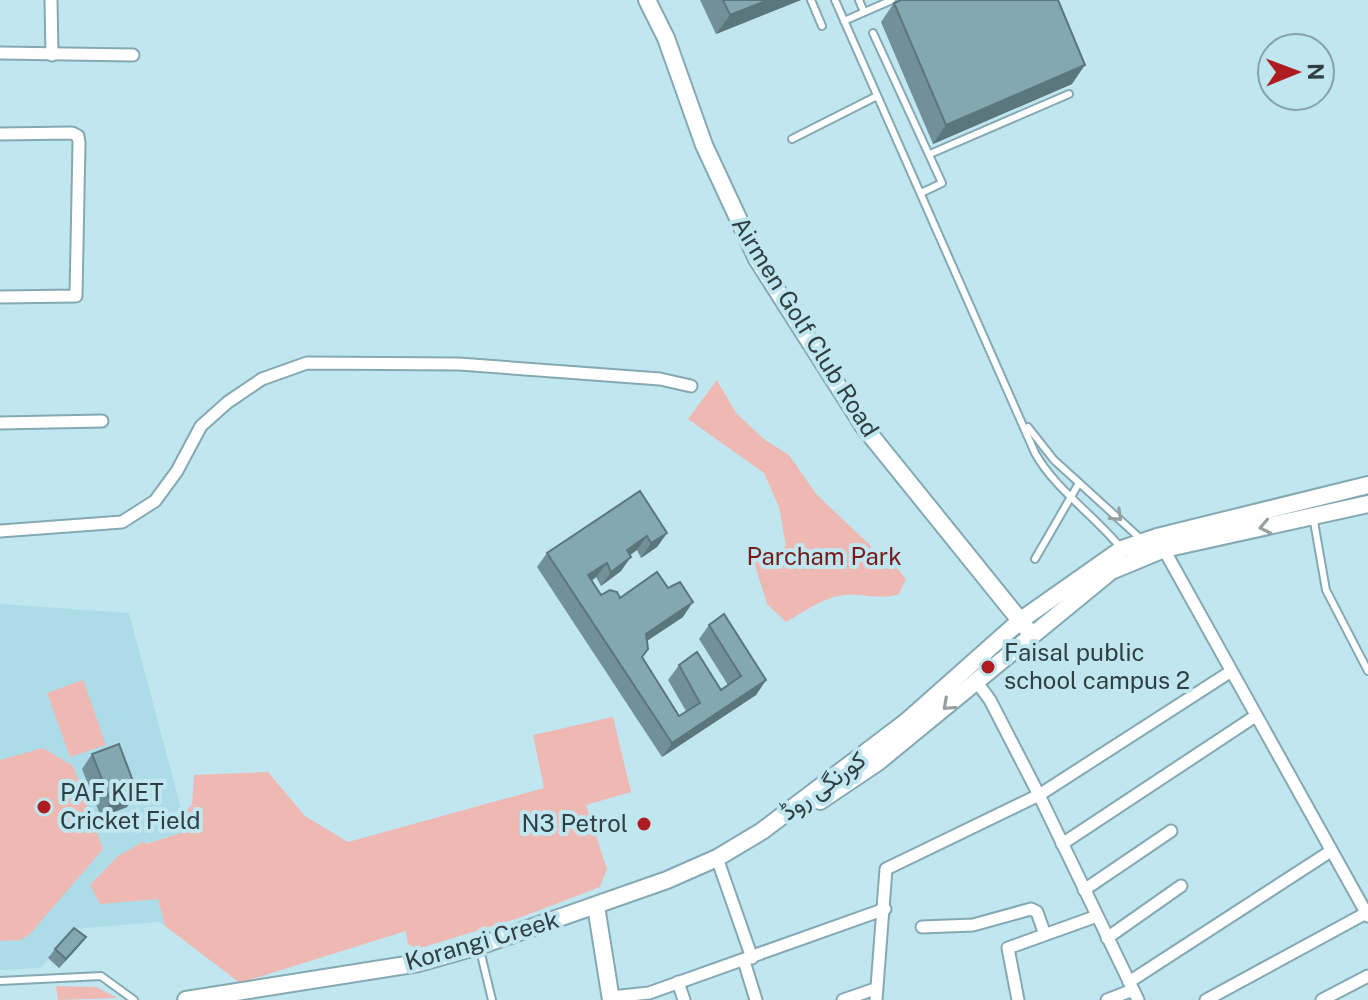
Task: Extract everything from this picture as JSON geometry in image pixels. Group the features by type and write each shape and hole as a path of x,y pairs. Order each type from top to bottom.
{"main road":[{"name":"Airmen Golf Club Road","path":"647,0 666,38 704,145 757,259 864,427 1029,625"},
{"name":"Airmen Golf Club Road","path":"660,0 676,34 713,143 765,255 873,423 1029,625"},
{"name":"کورنگی روڈ","path":"762,831 896,731 1029,625 1111,571 1127,556 1155,545 1368,485"},
{"name":"کورنگی روڈ","path":"1155,545 1368,504"},
{"name":"کورنگی روڈ","path":"762,831 797,816 878,762 976,681 1029,625"},
{"name":"Korangi Creek","path":"186,1000 419,963 479,946 596,906 717,858 762,831"},
{"path":"596,906 611,998"}],"street":[{"path":"51,0 52,55"},
{"path":"0,53 133,55"},
{"path":"0,134 72,133 78,136 79,143 76,296 0,297"},
{"path":"0,531 122,522 155,501 177,471 201,426 228,402 262,379 307,363 459,364 660,379 691,386"},
{"path":"0,423 102,421"},
{"path":"1155,545 1367,914 1206,1000"},
{"path":"843,1000 875,995 885,909 883,873 886,869 1039,795 1230,672"},
{"path":"976,681 990,700 1039,795 1134,991"},
{"path":"1062,844 1254,717"},
{"path":"1084,890 1171,831"},
{"path":"1107,1000 1134,991 1331,851"},
{"path":"717,858 748,959 756,1000"},
{"path":"1107,938 1181,886"},
{"path":"611,998 649,993 885,909"},
{"path":"922,927 973,925 1031,909 1037,912 1044,932"},
{"path":"1018,1000 1008,948 1044,932 1097,916"},
{"path":"1322,1000 1368,976"},
{"path":"678,982 684,1000"}],"lane":[{"path":"811,0 822,26"},
{"path":"835,0 1044,470 1127,556"},
{"path":"859,0 864,12"},
{"path":"844,21 892,0"},
{"path":"873,33 942,183 921,193"},
{"path":"930,154 1069,94"},
{"path":"792,139 877,96"},
{"path":"1023,422 1079,483 1155,545"},
{"path":"1035,559 1079,483"},
{"path":"1313,516 1326,590 1368,671"},
{"path":"479,946 492,1000"},
{"path":"0,981 101,976 134,1000"}],"shaded area":[{"path":"0,604 129,613 187,831 145,844 165,926 160,922 75,929 40,968 0,970"}],"green space":[{"name":"Parcham Park","path":"717,380 736,413 765,440 789,455 817,495 870,545 875,560 894,564 906,579 899,594 831,598 786,622 767,604 754,562 786,546 779,507 764,473 688,419"},
{"path":"83,680 106,745 70,757 47,693"},
{"path":"613,717 631,792 586,805 607,869 600,887 519,918 417,949 408,944 406,931 240,983 165,926 158,899 100,904 90,885 118,856 144,841 146,844 187,831 182,814 192,805 194,775 268,772 305,816 348,842 544,788 533,735"},
{"name":"PAF KIET Cricket Field","path":"43,748 73,766 103,849 30,934 21,940 0,941 0,760"},
{"path":"56,986 96,987 118,998 58,1000"}],"building":[{"path":"723,0 768,0 730,15"},
{"path":"901,0 1058,0 1085,65 946,125 894,3"},
{"path":"640,491 667,533 651,543 647,536 627,550 631,557 611,572 607,563 588,575 601,595 610,590 617,592 620,598 657,572 668,588 680,582 693,602 646,634 648,649 642,657 679,716 700,703 679,665 697,652 721,690 741,676 709,625 724,614 766,680 672,743 547,553"},
{"path":"119,744 137,792 111,802 92,754"},
{"path":"74,928 86,937 66,959 55,949"}],"place":[{"name":"Faisal public school campus 2","path":"988,667"},
{"name":"PAF KIET Cricket Field","path":"44,807"},
{"name":"N3 Petrol","path":"644,824"}]}
